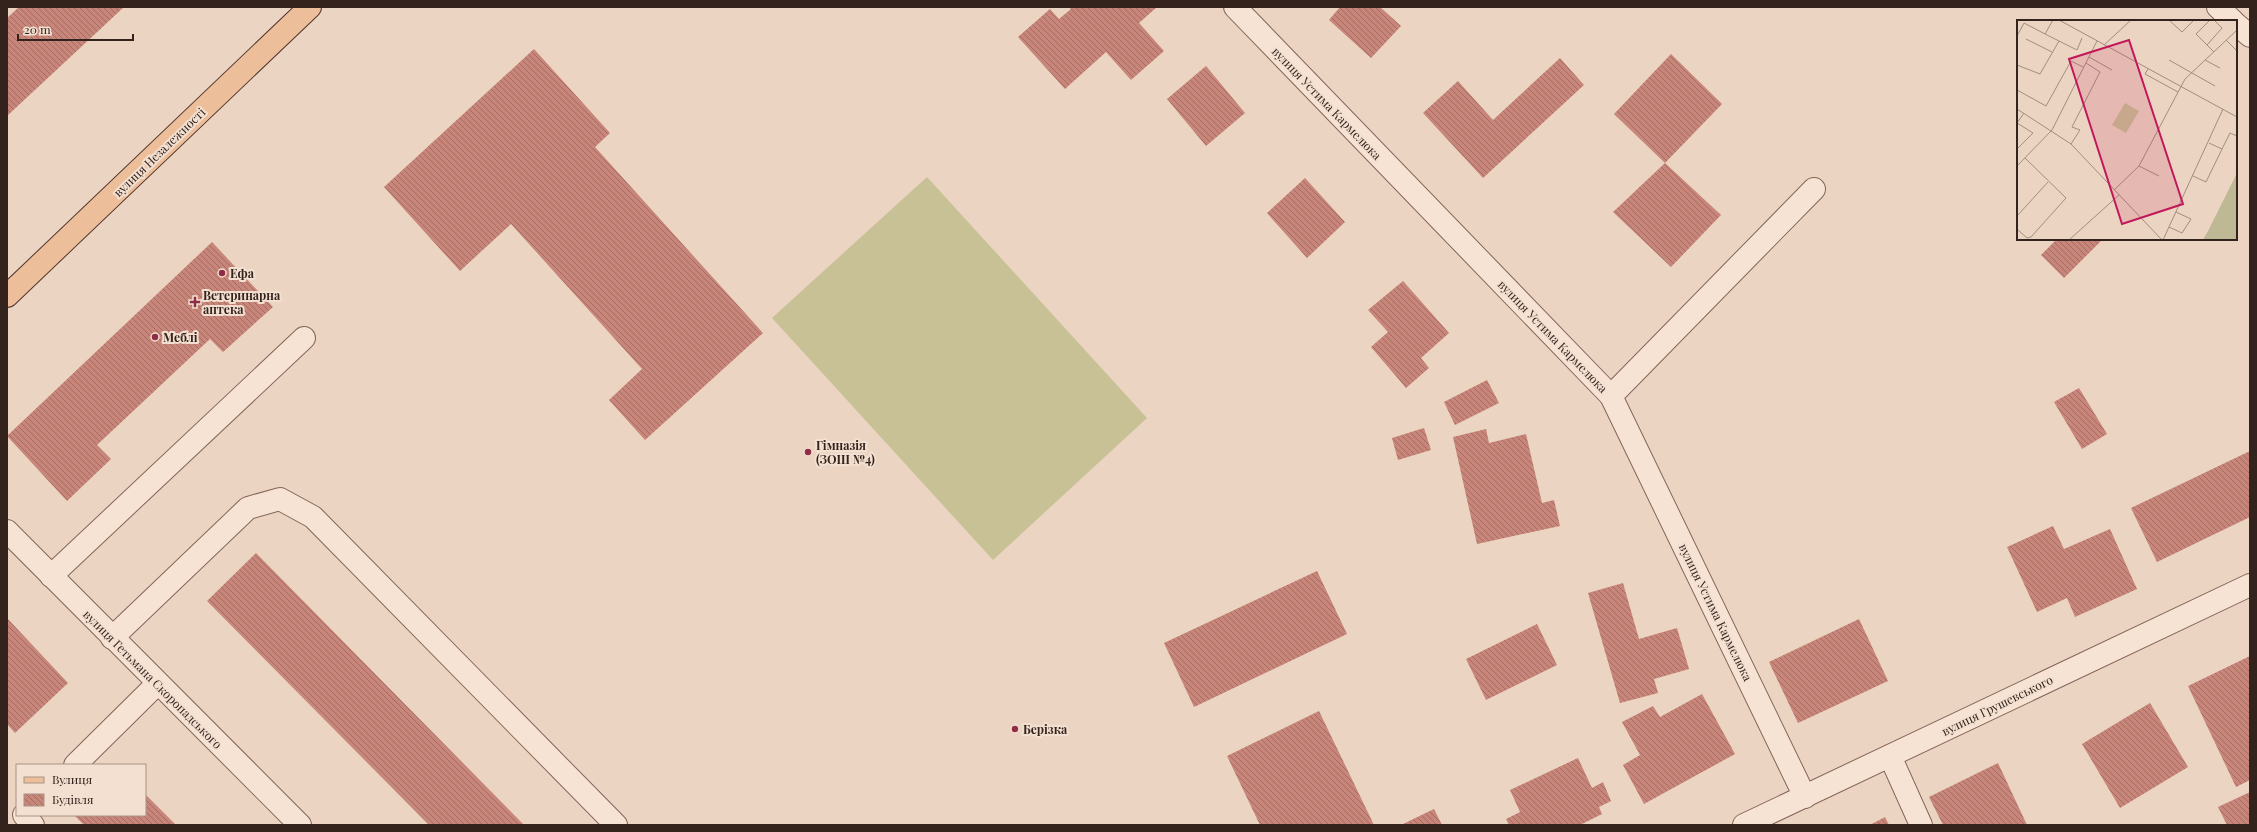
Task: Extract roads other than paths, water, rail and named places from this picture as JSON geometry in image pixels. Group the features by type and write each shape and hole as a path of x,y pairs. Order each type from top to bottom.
{"main road":[{"name":"вулиця Незалежності","path":"7,296 310,7"}],"street":[{"name":"вулиця Устима Кармелюка","path":"1235,7 1611,396 1805,797"},
{"path":"2218,7 2232,20"},
{"path":"2237,25 2250,36"},
{"path":"1611,396 1814,190"},
{"path":"51,576 304,338"},
{"path":"112,638 248,508 280,499 312,517 616,825"},
{"name":"вулиця Гетьмана Скоропадського","path":"7,531 157,684 300,825"},
{"name":"вулиця Грушевського","path":"1744,825 2250,585"},
{"path":"76,764 157,684"},
{"path":"1890,756 1921,825"},
{"path":"25,816 33,825"}],"place":[{"name":"Ефа","path":"222,273"},
{"name":"Ветеринарна аптека","path":"195,302"},
{"name":"Меблі","path":"155,337"},
{"name":"Гімназія (ЗОШ №4)","path":"808,452"},
{"name":"Берізка","path":"1015,729"}]}
